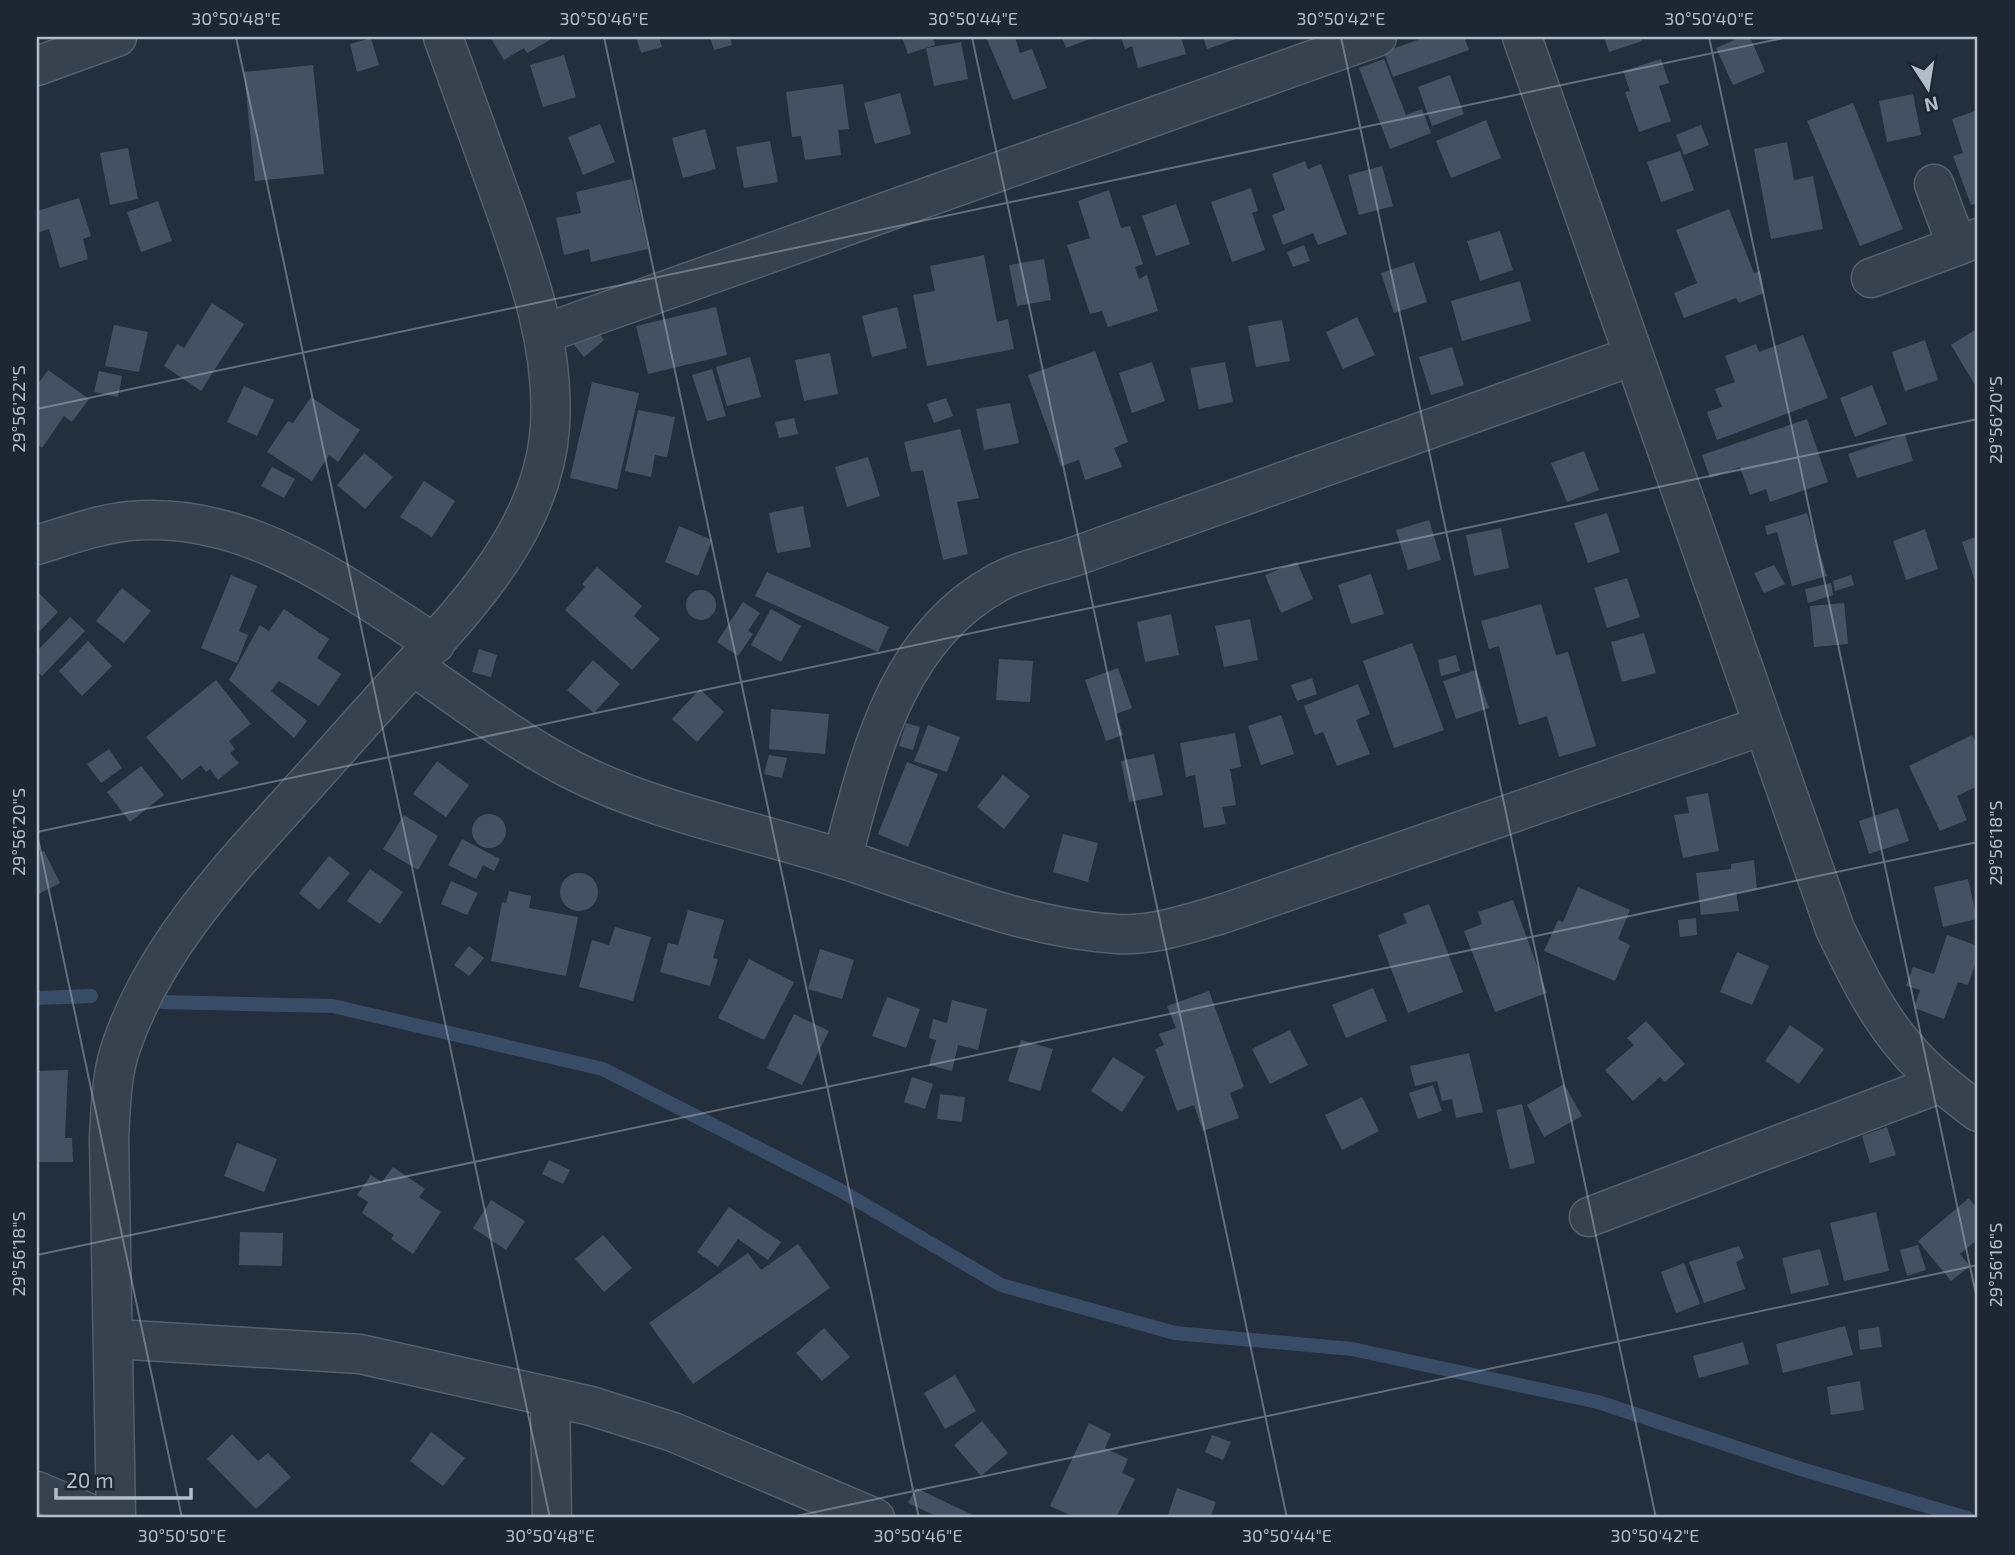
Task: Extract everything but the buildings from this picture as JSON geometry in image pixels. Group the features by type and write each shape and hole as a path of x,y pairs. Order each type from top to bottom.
{"street":[{"path":"37,65 117,37"},
{"path":"116,1518 109,1138 113,1078 122,1043 156,969 218,882 424,655 488,580 533,500 550,427 550,386 535,291 443,37"},
{"path":"543,334 1377,37"},
{"path":"1522,37 1830,917 1866,990 1904,1046 1941,1083 1978,1112"},
{"path":"1871,278 1967,242 1934,184"},
{"path":"842,859 873,749 892,701 914,660 937,628 967,601 1000,582 1033,569 1633,356"},
{"path":"37,545 126,521 165,519 203,525 256,539 312,565 424,655 512,735 609,786 663,806 842,859 1034,921 1081,930 1141,933 1177,927 1303,887 1762,726"},
{"path":"1589,1217 1941,1083"},
{"path":"114,1339 360,1354 550,1397 673,1432 875,1518"},
{"path":"550,1397 552,1518"},
{"path":"37,1491 100,1518"}],"waterway":[{"path":"37,998 91,996"},
{"path":"162,1002 333,1006 603,1069 838,1189 1001,1285 1175,1333 1352,1349 1598,1402 1801,1469 1967,1518"}]}
